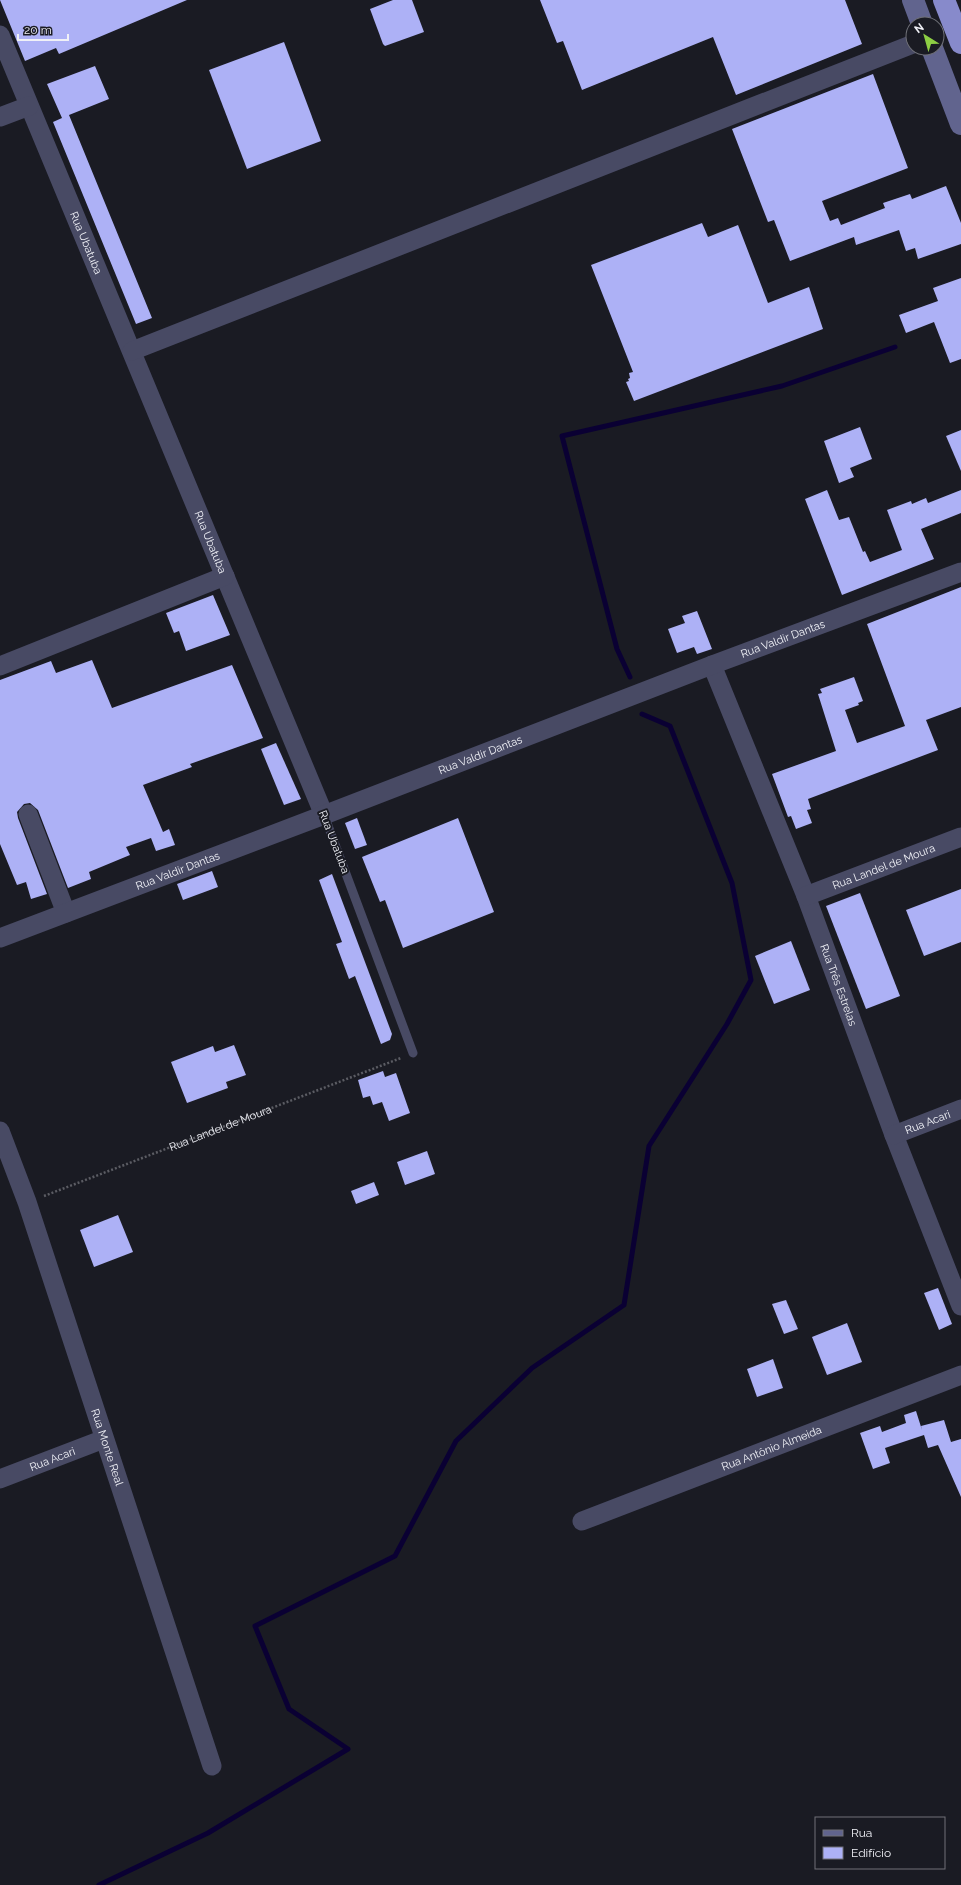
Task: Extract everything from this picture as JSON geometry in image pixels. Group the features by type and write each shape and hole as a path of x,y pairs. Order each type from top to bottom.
{"highway":[{"path":"944,0 961,43"}],"main road":[{"path":"913,0 919,16"},
{"path":"935,56 961,124"}],"street":[{"name":"Rua Ubatuba","path":"0,35 28,106 132,351 324,815"},
{"path":"132,351 905,47"},
{"path":"0,117 28,106"},
{"name":"Rua Valdir Dantas","path":"0,938 712,665 961,572"},
{"path":"0,666 225,576"},
{"name":"Rua Três Estrelas","path":"712,665 806,896 894,1135 961,1306"},
{"path":"28,814 66,913"},
{"name":"Rua Landel de Moura","path":"806,896 961,837"},
{"name":"Rua Acari","path":"894,1135 961,1109"},
{"name":"Rua Monte Real","path":"0,1131 27,1202 212,1766"},
{"name":"Rua Antônio Almeida","path":"582,1521 961,1375"},
{"name":"Rua Acari","path":"0,1479 104,1439"}],"lane":[{"name":"Rua Ubatuba","path":"324,815 413,1053"}],"path":[{"name":"Rua Landel de Moura","path":"27,1202 413,1053"}],"building":[{"path":"0,0 187,0 59,54 56,48 25,61"},
{"path":"393,0 412,0 424,32 385,46 370,9"},
{"path":"540,0 845,0 862,44 736,95 713,37 582,90 563,41 557,43"},
{"path":"284,42 321,141 247,169 209,70"},
{"path":"95,66 109,99 69,115 152,318 136,324 53,122 62,118 47,84"},
{"path":"873,74 908,168 822,201 830,221 838,218 841,225 885,208 883,203 910,194 912,199 946,186 961,223 961,244 918,259 915,248 906,251 899,230 856,245 854,237 790,261 774,220 768,222 732,129"},
{"path":"702,223 708,237 738,225 768,303 809,287 823,329 634,401 626,382 629,381 628,379 630,378 629,373 633,372 591,265"},
{"path":"961,278 961,359 950,363 934,322 906,333 899,315 938,301 933,288"},
{"path":"860,427 872,459 850,468 854,477 839,483 824,441"},
{"path":"961,430 961,471 946,436"},
{"path":"827,490 839,520 849,517 863,552 865,551 870,562 902,550 887,510 911,501 912,504 926,498 928,503 961,490 961,513 921,529 934,559 842,595 805,499"},
{"path":"961,587 961,707 926,720 938,750 808,799 811,809 807,810 812,823 796,829 791,816 788,817 772,774 836,751 818,694 822,693 820,689 854,677 863,701 858,703 859,705 845,710 857,743 905,726 867,624"},
{"path":"213,595 230,635 186,651 179,631 174,633 166,613"},
{"path":"697,611 712,649 697,654 694,647 677,653 668,629 685,623 682,616"},
{"path":"92,660 112,708 232,665 263,738 190,764 192,767 143,785 163,832 169,829 175,845 156,851 151,838 126,847 130,855 89,872 91,879 68,888 38,810 30,803 24,804 17,812 18,818 47,894 31,899 26,882 17,885 0,844 0,680 51,661 56,673"},
{"path":"276,743 301,799 284,805 261,749"},
{"path":"357,818 367,845 355,849 345,823"},
{"path":"458,818 494,912 403,948 385,900 380,902 362,857"},
{"path":"212,871 218,887 183,900 177,884"},
{"path":"332,874 392,1034 390,1040 381,1044 355,976 349,979 336,944 342,942 319,880"},
{"path":"961,889 961,942 924,956 906,910"},
{"path":"860,893 900,996 866,1009 826,906"},
{"path":"791,941 810,990 774,1004 755,956"},
{"path":"234,1045 246,1075 226,1082 228,1088 187,1103 171,1062 213,1046 215,1052"},
{"path":"383,1071 385,1077 396,1073 410,1113 389,1121 382,1102 373,1105 370,1096 363,1098 358,1080"},
{"path":"427,1151 435,1174 405,1185 397,1162"},
{"path":"374,1182 379,1195 356,1204 351,1191"},
{"path":"118,1215 133,1252 94,1267 80,1230"},
{"path":"938,1288 952,1324 939,1330 924,1293"},
{"path":"786,1300 798,1329 784,1334 772,1304"},
{"path":"847,1323 862,1362 827,1375 812,1337"},
{"path":"773,1359 783,1388 757,1397 747,1369"},
{"path":"916,1411 922,1430 921,1426 944,1420 951,1442 961,1439 961,1497 938,1445 928,1448 924,1435 885,1448 890,1463 873,1469 860,1433 880,1426 882,1432 906,1423 904,1415"}],"waterway":[{"path":"630,677 617,649 562,436 782,386 895,347"},
{"path":"99,1885 208,1833 348,1749 289,1709 255,1626 395,1556 456,1441 532,1368 624,1305 649,1146 727,1024 751,980 732,883 670,726 642,714"}]}
